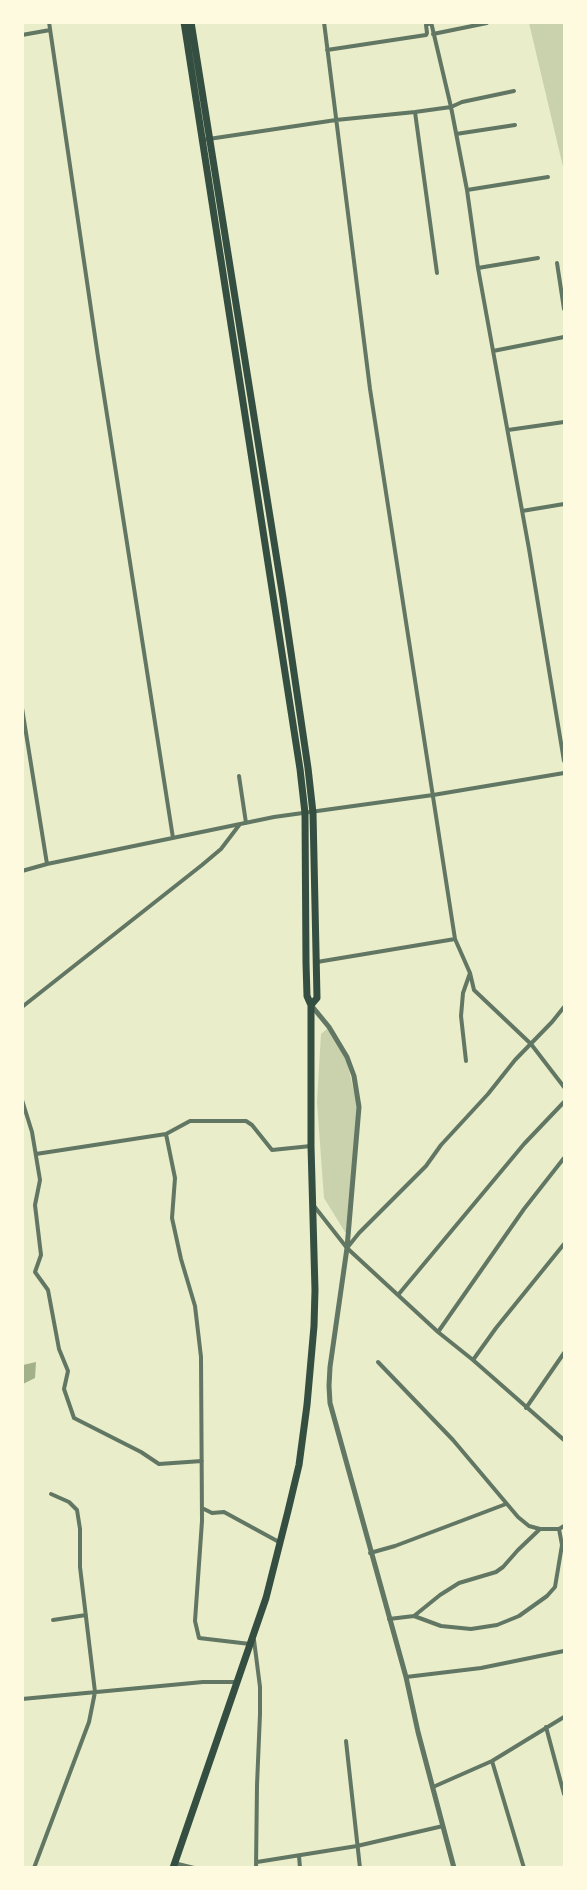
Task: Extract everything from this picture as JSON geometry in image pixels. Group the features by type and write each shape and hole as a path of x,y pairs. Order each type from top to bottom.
{"highway":[{"path":"184,22 206,139"},
{"path":"191,22 206,139 300,769 309,813 317,998 311,1005"},
{"path":"173,1865 266,1598 299,1465 312,1353 315,1290 311,1146 311,1005 307,996 306,980 309,813"}],"street":[{"path":"49,22 96,348 173,838"},
{"path":"324,22 370,389 455,939 470,973 474,990 531,1044 564,1087"},
{"path":"327,50 426,35 426,25 431,23 452,107 467,190 478,268 508,430 564,761"},
{"path":"433,34 487,23"},
{"path":"22,35 50,30"},
{"path":"206,139 336,120 452,107 462,102 514,91"},
{"path":"415,112 437,272"},
{"path":"456,134 515,125"},
{"path":"467,190 548,177"},
{"path":"478,268 538,258"},
{"path":"557,263 564,309"},
{"path":"493,351 564,337"},
{"path":"508,430 564,422"},
{"path":"522,511 564,504"},
{"path":"22,708 47,864"},
{"path":"22,871 246,822 433,795 564,773"},
{"path":"239,776 246,822"},
{"path":"22,1007 202,865 220,849 240,824"},
{"path":"316,962 455,939"},
{"path":"466,1062 462,1016 463,993 470,973"},
{"path":"311,1005 338,1040 354,1076 359,1107 348,1248 328,1386 335,1423 406,1677 454,1868"},
{"path":"348,1248 359,1233 426,1166 441,1145 564,1007"},
{"path":"22,1100 32,1132 40,1180 35,1205 41,1255 35,1272 48,1290 59,1349 68,1372 64,1388 74,1418 142,1452 159,1464 202,1461"},
{"path":"398,1295 524,1144 564,1102"},
{"path":"36,1154 166,1134 190,1121 246,1121 252,1125 272,1150 311,1146"},
{"path":"166,1134 175,1178 172,1218 180,1258 195,1306 201,1357 202,1508 195,1621 199,1638 250,1644"},
{"path":"438,1332 524,1209 564,1158"},
{"path":"313,1204 348,1248 438,1332 474,1360 564,1440"},
{"path":"474,1360 496,1328 564,1244"},
{"path":"526,1408 564,1353"},
{"path":"378,1362 453,1440 506,1504 529,1526 540,1529 559,1529 564,1526"},
{"path":"34,1868 89,1722 94,1692 77,1510 69,1502 50,1494"},
{"path":"370,1553 395,1546 506,1504"},
{"path":"202,1508 212,1513 224,1512 279,1542"},
{"path":"414,1616 440,1594 459,1583 496,1572 540,1529"},
{"path":"389,1619 414,1616 441,1626 471,1629 497,1625 519,1616 547,1596 555,1587 562,1545 559,1529"},
{"path":"53,1620 86,1616"},
{"path":"253,1635 260,1687 256,1868"},
{"path":"406,1677 481,1668 564,1651"},
{"path":"22,1699 203,1682 236,1682"},
{"path":"433,1786 492,1761 564,1717"},
{"path":"546,1727 564,1794"},
{"path":"346,1741 360,1868"},
{"path":"492,1761 524,1868"},
{"path":"257,1862 357,1846 443,1826"},
{"path":"298,1856 300,1868"},
{"path":"173,1865 194,1868"}],"shaded area":[{"path":"529,23 564,23 564,171"},
{"path":"327,1029 335,1038 347,1062 358,1109 349,1232 345,1232 324,1198 317,1102 321,1034"},
{"path":"36,1362 35,1378 23,1384 23,1365"}]}
